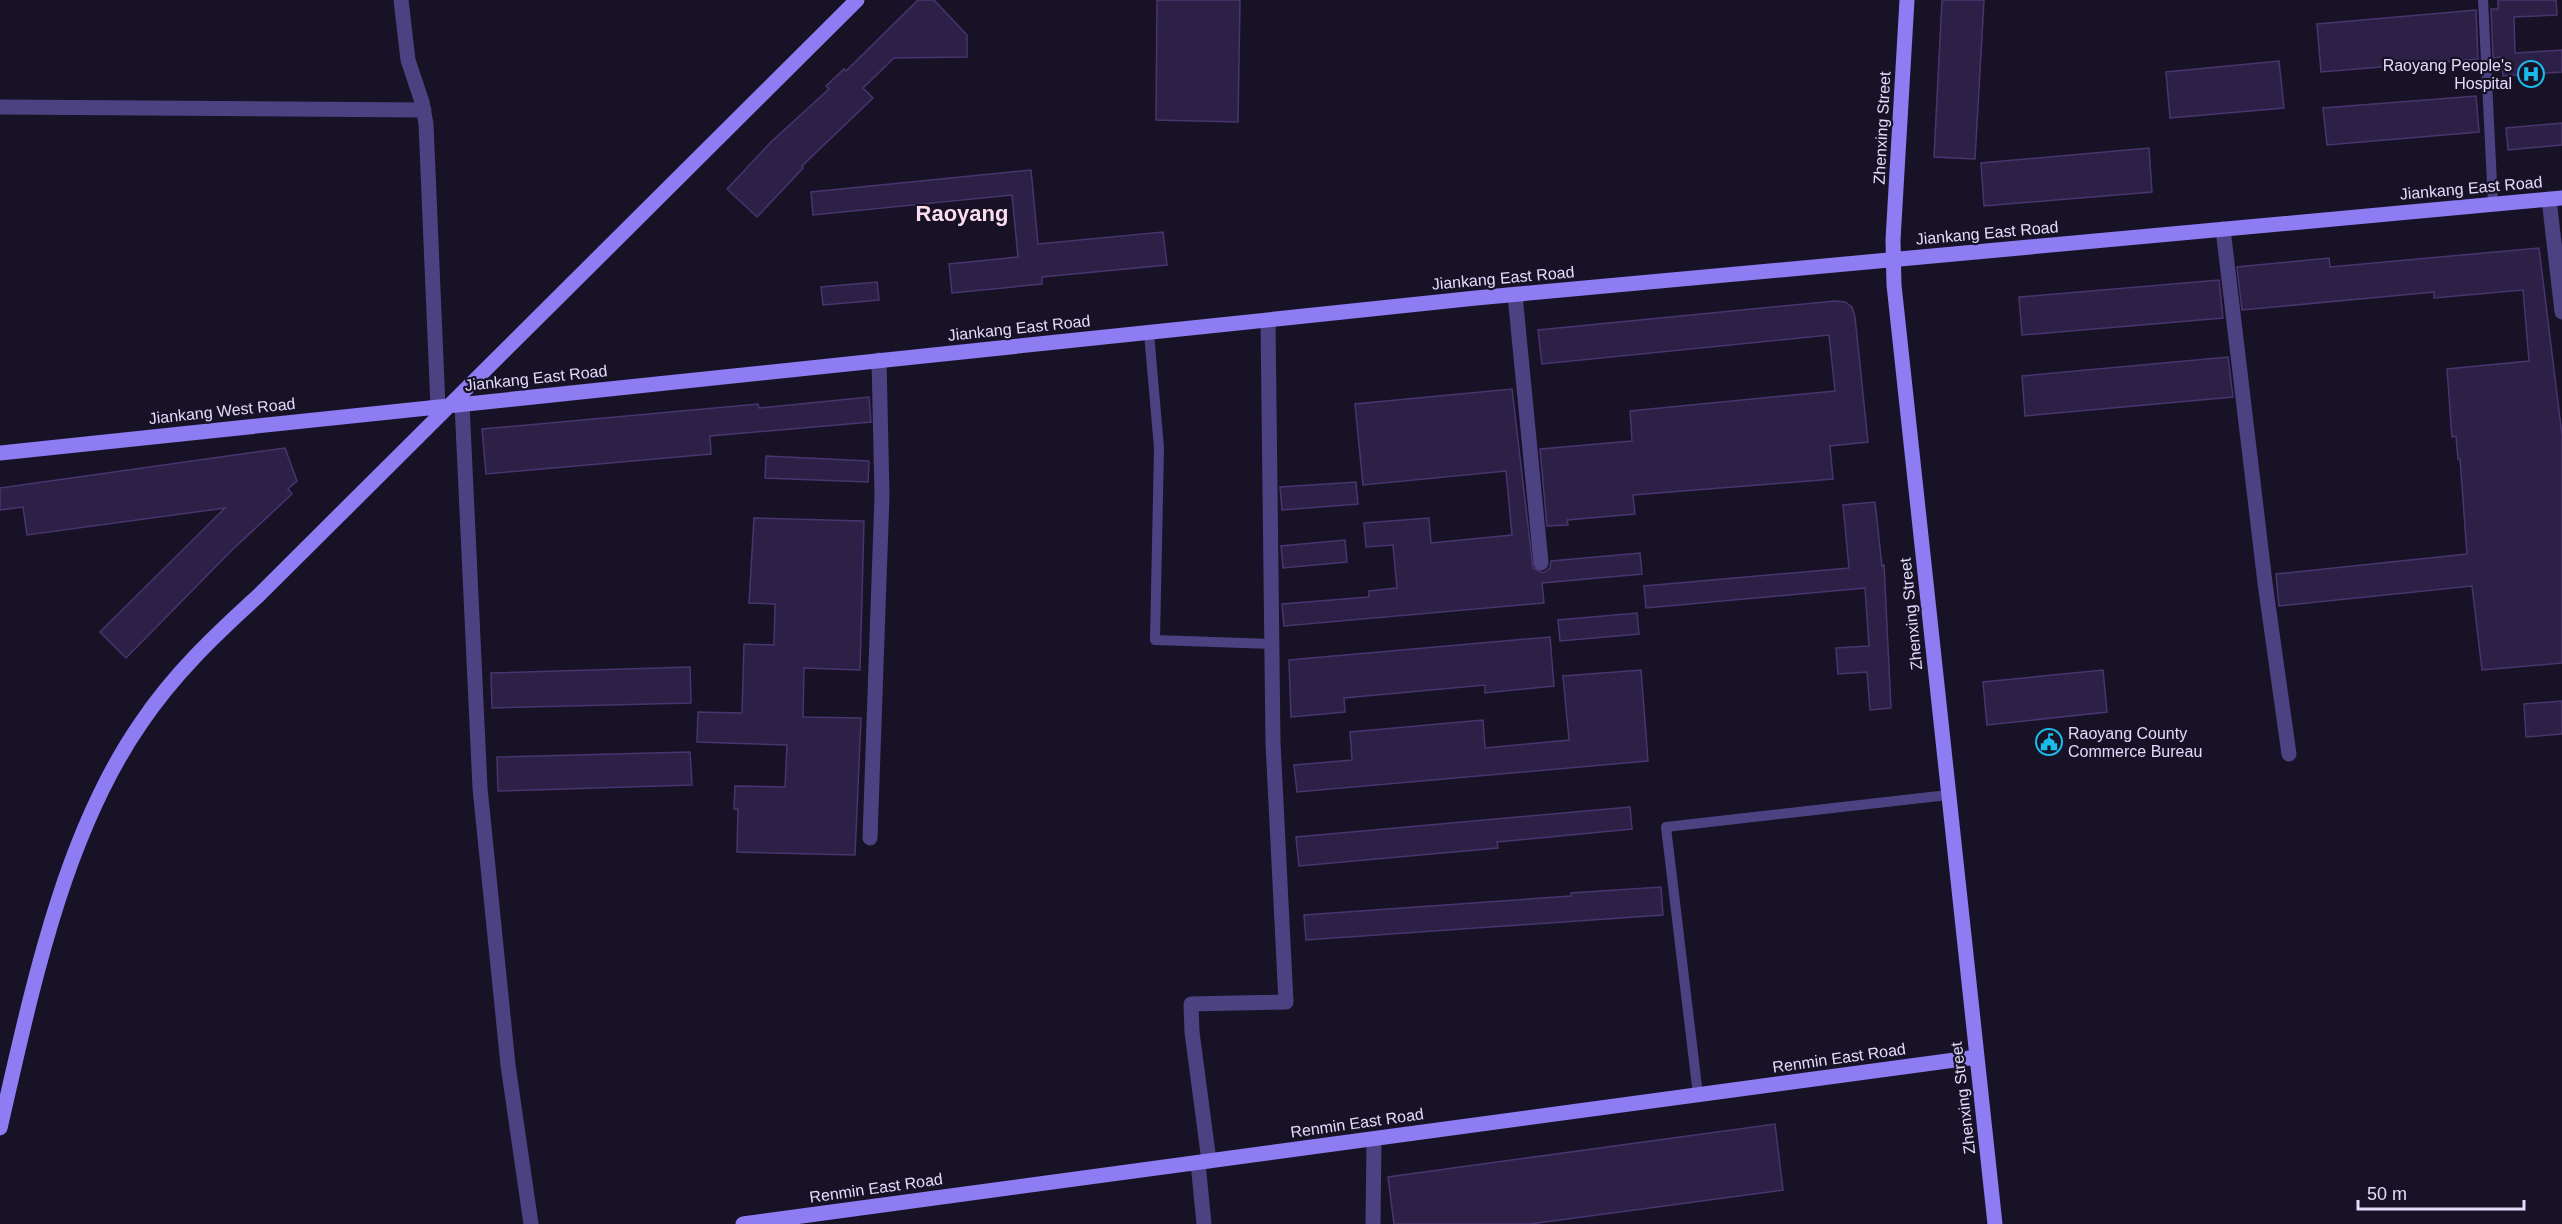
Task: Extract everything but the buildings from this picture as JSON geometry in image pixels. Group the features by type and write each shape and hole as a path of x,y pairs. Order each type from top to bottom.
{"street":[{"path":"401,0 408,60 424,110 480,788 507,1065 531,1224"},
{"path":"0,1128 26,1015 62,889 83,833 105,786 141,723 202,647 258,596 857,0"},
{"name":"Zhenxing Street","path":"1907,0 1893,260 1995,1224"},
{"path":"0,107 424,110"},
{"path":"2556,199 2562,312"},
{"name":"Jiankang East Road","path":"449,406 1515,295 2556,199"},
{"path":"2223,229 2265,583 2289,754"},
{"path":"1515,295 1541,563"},
{"path":"1204,1224 1204,1162 1191,1004 1286,1002 1273,743 1269,320"},
{"path":"870,838 882,495 879,360"},
{"name":"Jiankang West Road","path":"0,453 449,406"},
{"name":"Renmin East Road","path":"743,1224 1977,1057"},
{"path":"1373,1224 1374,1138"}],"lane":[{"path":"2483,0 2493,204"},
{"path":"1149,333 1159,448 1155,640 1272,644"},
{"path":"1698,1095 1666,827 1948,795"}],"place":[{"name":"Raoyang People's Hospital","path":"2531,74"},
{"name":"Raoyang County Commerce Bureau","path":"2049,742"}],"district":[{"name":"Raoyang","path":"962,213"}]}
